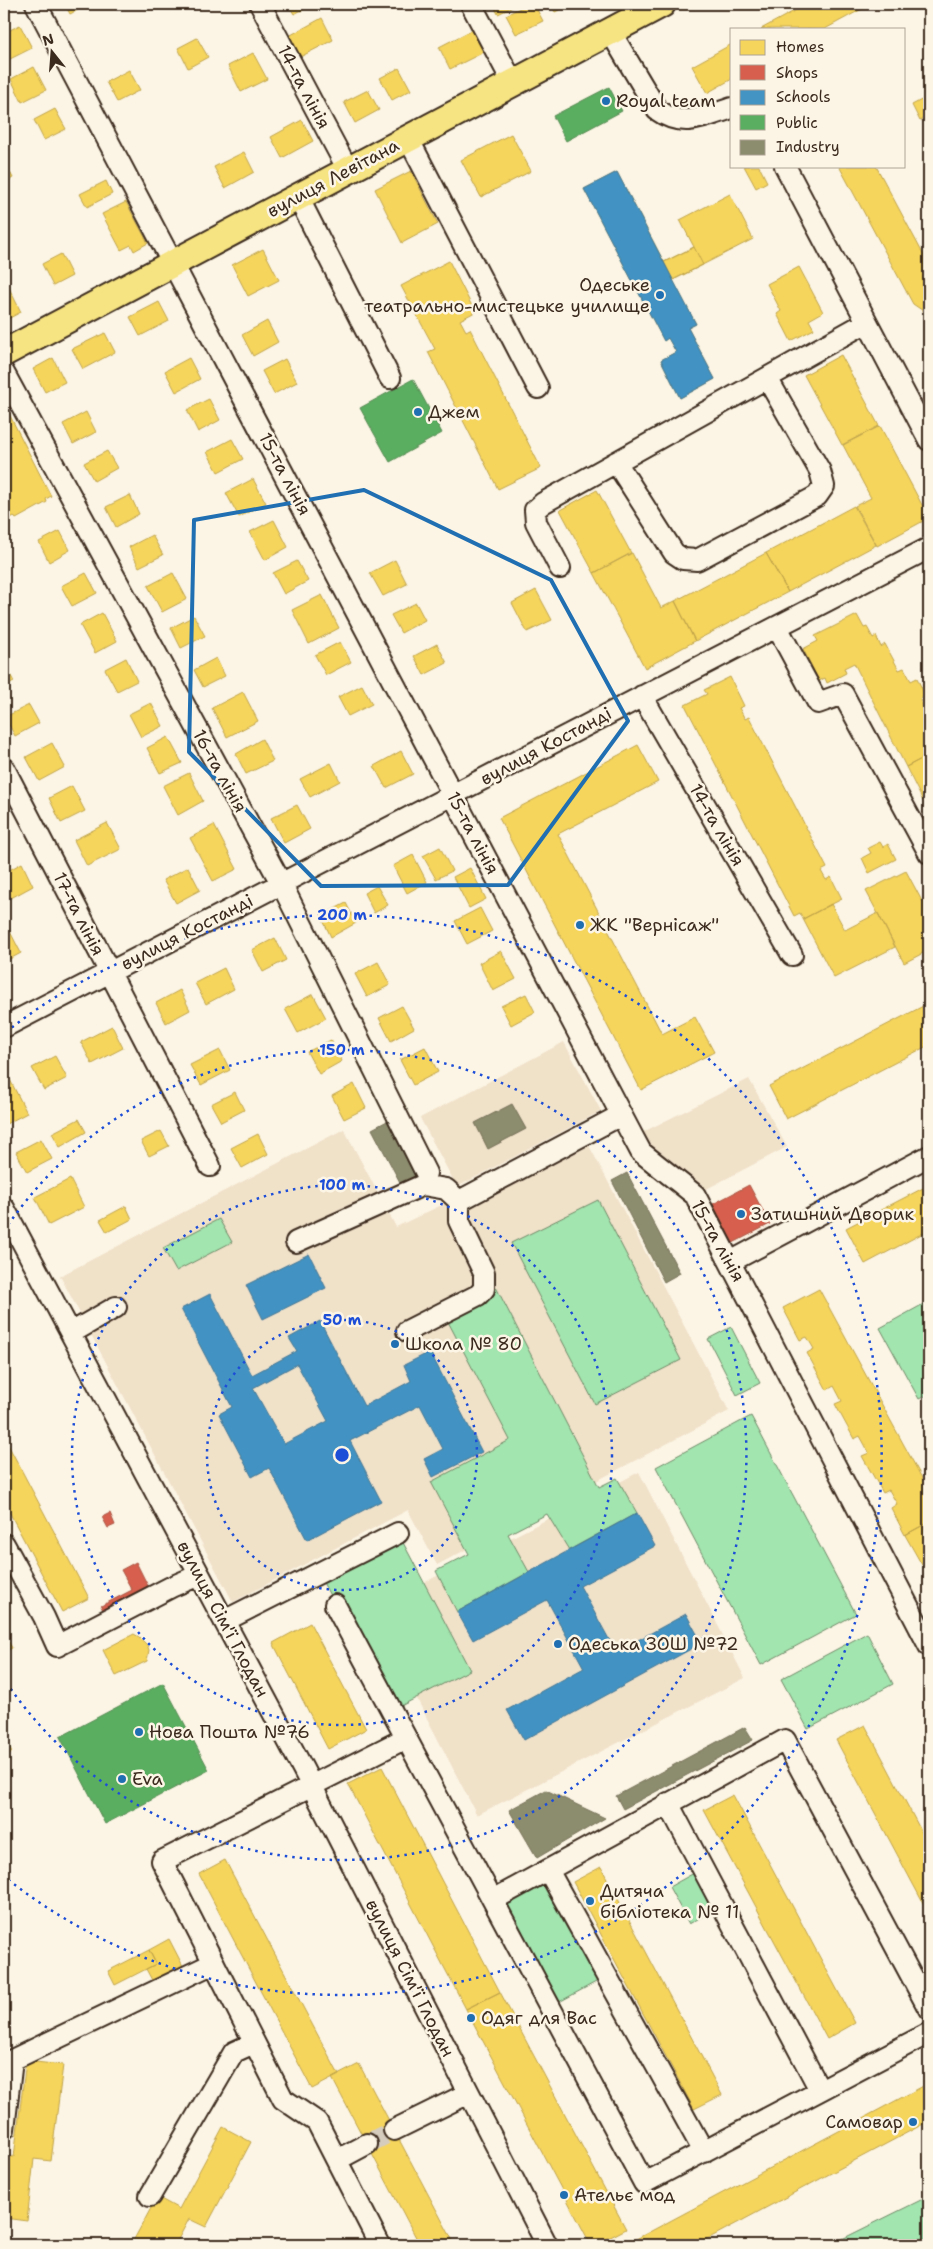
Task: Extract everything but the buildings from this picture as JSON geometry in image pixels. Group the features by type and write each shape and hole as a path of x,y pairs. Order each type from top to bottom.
{"main road":[{"name":"вулиця Левітана","path":"4,353 662,4"}],"street":[{"name":"15-та лінія","path":"36,4 641,1152 695,1195 929,1646"},
{"name":"14-та лінія","path":"260,4 348,170"},
{"path":"471,4 513,82"},
{"path":"610,31 657,110 669,118 680,121 692,120 730,109"},
{"path":"408,138 538,388"},
{"path":"786,168 929,440"},
{"path":"298,197 390,378"},
{"path":"560,568 536,522 535,510 616,462 867,322"},
{"name":"16-та лінія","path":"4,373 281,883 426,1173"},
{"path":"616,462 674,553 683,559 697,560 817,496 824,486 820,471 767,378"},
{"name":"вулиця Костанді","path":"4,1027 929,548"},
{"path":"777,627 818,703 843,694 929,853"},
{"name":"14-та лінія","path":"642,696 792,955"},
{"name":"17-та лінія","path":"4,768 210,1166"},
{"path":"459,1201 621,1115"},
{"path":"730,1262 929,1156"},
{"path":"296,1242 423,1185 446,1189 459,1201 459,1221 484,1273 484,1289 478,1295 407,1331"},
{"name":"вулиця Сім'ї Глодан","path":"4,1208 311,1786 547,2245"},
{"path":"71,1334 116,1308"},
{"path":"224,1621 398,1532"},
{"path":"4,1544 57,1646 171,1587 199,1575"},
{"path":"335,1605 644,2183 929,2033"},
{"path":"380,2245 317,2122 283,2099 162,1861 406,1738"},
{"path":"493,1900 785,1740 929,2009"},
{"path":"668,1803 820,2090"},
{"path":"548,1870 704,2152"},
{"path":"4,2129 12,2060 214,1963"},
{"path":"150,2196 234,2052 254,2043"},
{"path":"394,2130 468,2093"},
{"path":"337,2160 367,2144"}],"highlighted area":[{"path":"364,490 551,580 628,721 508,885 321,886 189,752 194,520"}],"shaded area":[{"path":"564,1042 601,1111 457,1187 420,1118"},
{"path":"749,1079 787,1147 695,1195 633,1137"},
{"name":"Школа № 80","path":"344,1129 396,1227 584,1136 729,1411 437,1565 408,1510 233,1602 60,1276"},
{"name":"Одеська ЗОШ №72","path":"639,1472 745,1678 477,1815 371,1610"}],"green space":[{"path":"598,1200 681,1360 595,1404 511,1243"},
{"path":"219,1219 232,1242 176,1271 163,1248"},
{"path":"496,1287 599,1487 617,1478 637,1513 569,1550 547,1514 508,1534 529,1572 457,1612 436,1571 469,1554 431,1482 510,1440 444,1314"},
{"path":"929,1301 929,1394 919,1399 880,1328"},
{"path":"731,1327 760,1383 737,1395 708,1339"},
{"path":"751,1416 856,1614 761,1665 656,1467"},
{"path":"398,1533 470,1670 391,1711 318,1573"},
{"path":"867,1633 893,1684 808,1729 781,1679"},
{"path":"548,1870 607,1976 550,2007 493,1900"},
{"path":"694,1873 714,1910 689,1924 669,1887"},
{"path":"929,2196 929,2245 830,2245"}],"tunnel":[{"path":"367,2144 394,2130"}],"place":[{"name":"Royal team","path":"606,101"},
{"name":"Одеське театрально-мистецьке училище","path":"660,295"},
{"name":"Джем","path":"418,412"},
{"name":"ЖК \"Вернісаж\"","path":"580,925"},
{"name":"Затишний Дворик","path":"741,1214"},
{"name":"Школа № 80","path":"395,1344"},
{"name":"Одеська ЗОШ №72","path":"558,1644"},
{"name":"Нова Пошта №76","path":"139,1732"},
{"name":"Eva","path":"122,1779"},
{"name":"Дитяча бібліотека № 11","path":"590,1901"},
{"name":"Одяг для Вас","path":"471,2018"},
{"name":"Самовар","path":"913,2122"},
{"name":"Ательє мод","path":"564,2195"}]}
